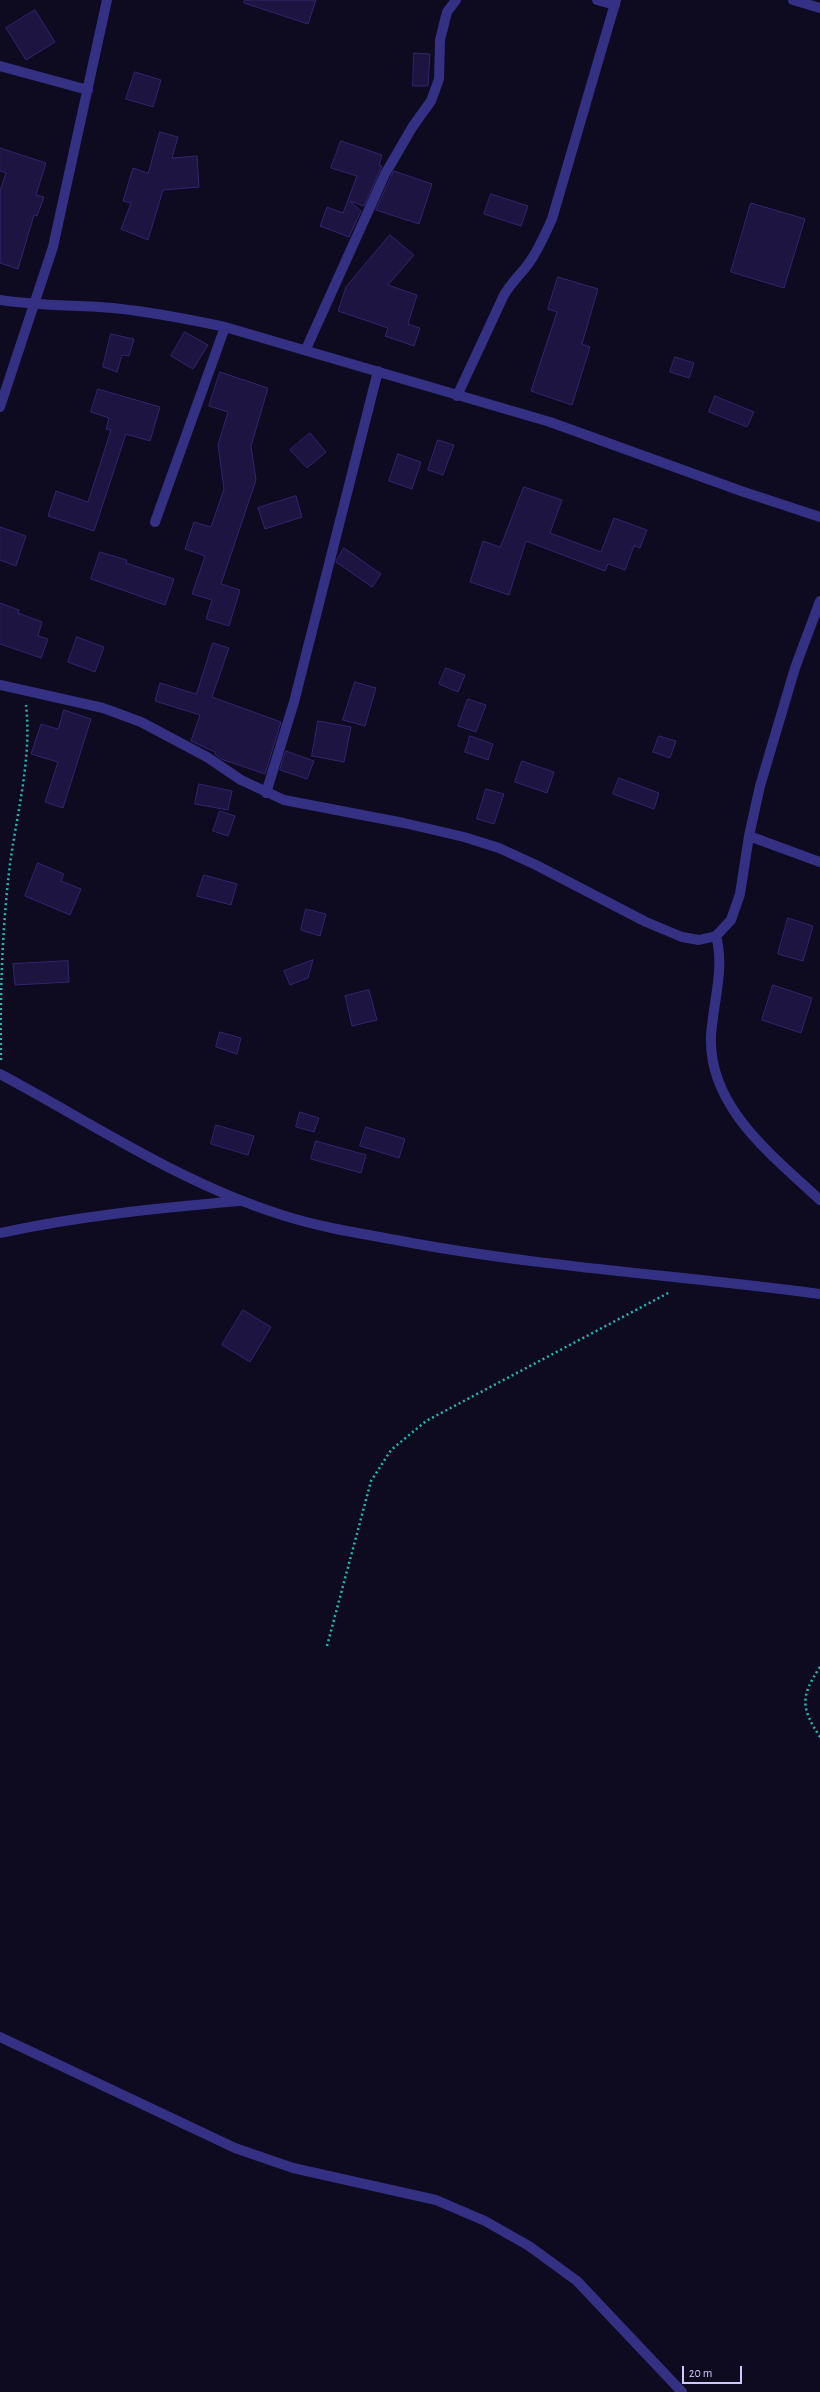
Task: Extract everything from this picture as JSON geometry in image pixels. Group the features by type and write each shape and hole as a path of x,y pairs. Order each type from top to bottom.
{"street":[{"path":"0,406 53,247 107,0"},
{"path":"306,349 385,174 413,126 431,101 439,79 440,40 447,12 456,0"},
{"path":"457,396 504,295 513,281 528,264 541,244 552,219 615,2 597,0"},
{"path":"793,0 820,8"},
{"path":"0,66 88,90"},
{"path":"0,300 34,305 113,308 173,315 226,327 306,349 457,396 550,422 741,491 820,517"},
{"path":"155,522 226,327"},
{"path":"266,793 294,702 378,371"},
{"path":"0,685 103,708 141,722 201,754 241,780 266,793 306,805 404,824 464,838 498,848 536,865 646,922 682,937 699,940 716,936 731,920 740,894 749,836 760,786 782,712 820,601"},
{"path":"749,836 820,862"},
{"path":"716,936 719,948 719,961 711,1037 713,1064 719,1085 741,1119 767,1150 820,1200"},
{"path":"1,1075 167,1166 241,1200 282,1216 330,1228 451,1251 820,1294"},
{"path":"0,1233 39,1224 135,1210 241,1200"},
{"path":"0,2037 235,2148 293,2168 436,2200 485,2221 529,2246 577,2281 682,2392"}],"path":[{"path":"1,1075 1,988 3,938 10,862 26,757 27,714 25,690"},
{"path":"327,1646 371,1481 391,1450 426,1421 644,1307 691,1279"},
{"path":"820,1667 805,1698 805,1710 810,1722 820,1737"}],"building":[{"path":"245,0 316,0 308,24 244,3"},
{"path":"35,10 55,42 26,60 6,28"},
{"path":"414,53 430,54 428,86 413,86"},
{"path":"135,72 161,80 153,107 126,99"},
{"path":"160,132 178,137 172,158 197,156 199,187 163,190 148,240 121,229 131,203 123,201 133,168 148,173"},
{"path":"341,141 382,155 379,165 382,166 364,206 350,201 361,211 349,237 320,226 327,207 343,213 357,176 331,168"},
{"path":"0,148 46,163 36,195 44,197 37,216 34,215 18,269 0,263 0,191 6,173 0,171"},
{"path":"394,171 432,184 419,224 376,210"},
{"path":"491,194 528,206 521,226 484,214"},
{"path":"751,203 805,219 784,288 731,272"},
{"path":"390,235 414,255 388,285 417,295 408,324 420,328 414,346 385,336 388,328 338,311 346,287"},
{"path":"558,277 598,289 582,344 590,347 572,405 531,391 557,312 548,309"},
{"path":"185,332 208,345 193,369 171,356"},
{"path":"111,334 134,339 129,356 122,355 117,372 103,367"},
{"path":"675,357 694,363 689,378 670,372"},
{"path":"220,372 268,388 251,446 256,480 221,584 240,590 229,626 206,619 212,600 192,594 205,556 185,549 194,522 211,527 224,489 218,445 228,412 209,406"},
{"path":"98,389 160,407 150,441 126,434 94,531 48,516 56,491 88,502 111,430 106,429 109,418 91,412"},
{"path":"715,396 754,412 747,427 709,412"},
{"path":"310,433 326,452 307,468 290,450"},
{"path":"438,440 454,445 443,475 428,470"},
{"path":"398,454 421,462 412,489 389,481"},
{"path":"524,487 562,500 550,533 601,552 614,518 647,530 640,548 634,546 625,570 608,564 605,571 526,541 509,595 470,582 483,541 500,547"},
{"path":"296,496 302,517 265,529 258,508"},
{"path":"0,527 26,536 16,566 0,560"},
{"path":"344,548 381,574 372,587 336,562"},
{"path":"100,552 127,560 126,563 174,579 165,605 91,579"},
{"path":"0,603 19,610 18,613 42,622 38,636 48,639 41,658 0,644"},
{"path":"77,637 104,647 95,672 68,662"},
{"path":"213,643 229,648 212,697 281,722 265,774 221,759 215,754 215,752 191,741 200,715 155,701 160,683 196,694"},
{"path":"446,668 465,675 458,692 439,684"},
{"path":"355,682 376,688 365,726 343,720"},
{"path":"468,699 486,705 476,732 458,726"},
{"path":"64,710 91,719 63,808 45,802 58,762 31,754 41,724 58,729"},
{"path":"318,721 351,727 344,762 312,756"},
{"path":"470,736 493,744 488,760 465,752"},
{"path":"659,736 676,741 670,758 653,752"},
{"path":"286,751 314,761 307,779 280,770"},
{"path":"522,761 554,772 547,793 515,782"},
{"path":"619,778 659,793 654,809 613,794"},
{"path":"199,784 232,791 228,810 195,804"},
{"path":"486,789 504,794 494,824 477,819"},
{"path":"220,811 235,816 228,836 213,831"},
{"path":"38,863 64,874 61,881 81,889 70,915 25,896"},
{"path":"204,875 237,884 231,905 197,896"},
{"path":"306,909 326,914 320,936 301,930"},
{"path":"788,918 813,926 803,961 778,954"},
{"path":"313,960 308,978 290,985 284,971"},
{"path":"68,961 69,982 15,985 13,964"},
{"path":"773,985 812,998 801,1033 762,1020"},
{"path":"369,990 377,1020 352,1026 345,996"},
{"path":"220,1032 241,1038 237,1054 216,1047"},
{"path":"300,1112 319,1118 314,1132 296,1127"},
{"path":"216,1125 254,1136 248,1155 211,1144"},
{"path":"366,1127 405,1139 399,1158 360,1146"},
{"path":"316,1141 366,1155 361,1173 311,1159"},
{"path":"243,1310 271,1327 250,1362 222,1345"}]}
